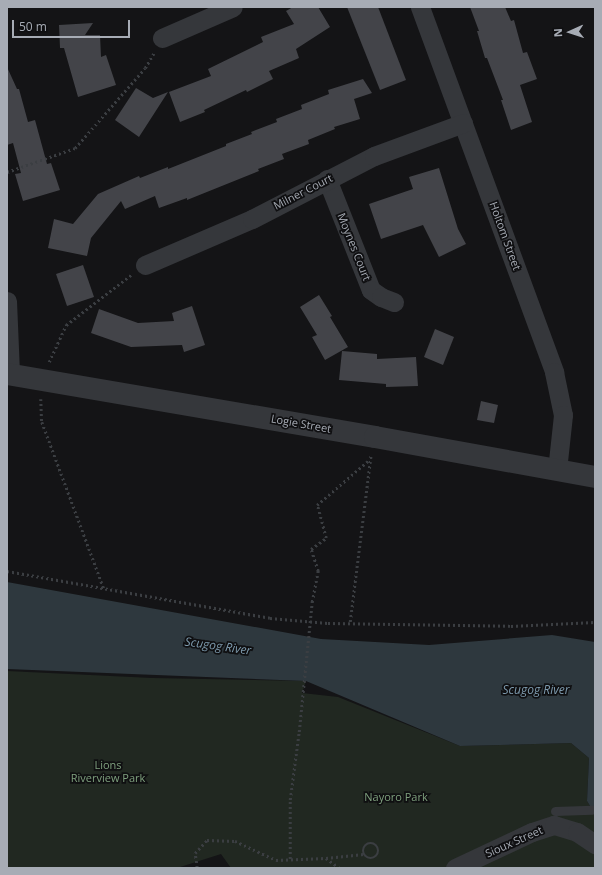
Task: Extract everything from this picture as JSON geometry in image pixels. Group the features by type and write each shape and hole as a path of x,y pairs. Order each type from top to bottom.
{"street":[{"path":"162,38 233,7"},
{"name":"Holtom Street","path":"420,7 554,372 562,415 557,470"},
{"name":"Milner Court","path":"145,265 252,219 374,156 463,123"},
{"name":"Moynes Court","path":"327,179 371,290 381,298 394,302"},
{"path":"7,301 9,374"},
{"name":"Logie Street","path":"9,374 595,477"},
{"name":"Sioux Street","path":"455,868 532,832 554,825 578,832 595,844"}],"lane":[{"path":"555,811 592,810"}],"path":[{"path":"7,172 75,148 145,68 162,38"},
{"path":"104,590 42,422 41,380 66,325 145,265"},
{"path":"290,858 290,800 299,732 312,602 318,571 311,550 326,538 316,505 369,460 350,622"},
{"path":"7,571 104,590 270,618 350,622 511,626 595,622"},
{"path":"197,868 195,853 207,840 235,841 276,860 290,858 326,858 364,854"},
{"path":"370,844 377,846 379,850 375,859 369,859 364,854 364,849 370,844"},
{"path":"326,858 340,868"}],"green space":[{"name":"Lions Riverview Park","path":"7,671 152,678 306,681 302,693 338,697 460,746 571,743 589,758 587,801 595,814 595,868 231,868 221,854 177,868 7,868"}],"water":[{"name":"Scugog River","path":"7,582 321,639 429,645 552,635 595,642 595,814 587,801 589,758 571,743 460,746 306,681 7,669"}],"building":[{"path":"293,7 318,7 330,27 296,49 299,58 269,71 273,79 247,92 246,90 204,110 205,112 180,122 169,92 211,76 208,69 263,42 261,37 294,24 286,11"},
{"path":"347,7 378,7 406,80 380,90"},
{"path":"470,7 505,7 511,21 514,20 523,53 527,52 537,79 520,85 532,122 511,130 501,100 503,100 487,58 485,58 477,31 479,31"},
{"path":"93,23 85,35 100,35 101,57 106,55 116,85 78,97 64,48 60,48 59,25"},
{"path":"7,67 17,89 19,89 28,122 35,120 47,164 51,163 60,190 23,201 15,174 21,173 13,143 7,145"},
{"path":"363,79 372,93 354,99 360,119 334,127 335,129 308,140 309,144 282,154 284,159 258,169 259,171 187,200 187,198 159,208 155,196 125,209 121,201 91,238 87,256 48,248 54,219 73,224 98,194 139,176 140,178 168,167 168,169 226,146 226,144 252,134 251,132 277,122 276,119 302,109 301,105 329,94 328,90"},
{"path":"136,88 153,98 168,92 139,137 115,120"},
{"path":"439,168 458,229 466,244 439,257 423,225 381,239 369,204 413,189 409,177"},
{"path":"83,265 94,297 67,306 56,274"},
{"path":"319,295 348,347 325,360 312,337 317,335 300,307"},
{"path":"192,306 205,345 184,352 182,345 131,347 91,333 99,309 138,323 174,321 172,313"},
{"path":"435,329 454,337 443,365 424,357"},
{"path":"342,351 377,354 377,359 416,357 418,386 386,387 386,384 339,380"},
{"path":"481,401 498,405 494,423 477,420"}],"park label":[{"name":"Nayoro Park","path":"396,797"}]}
